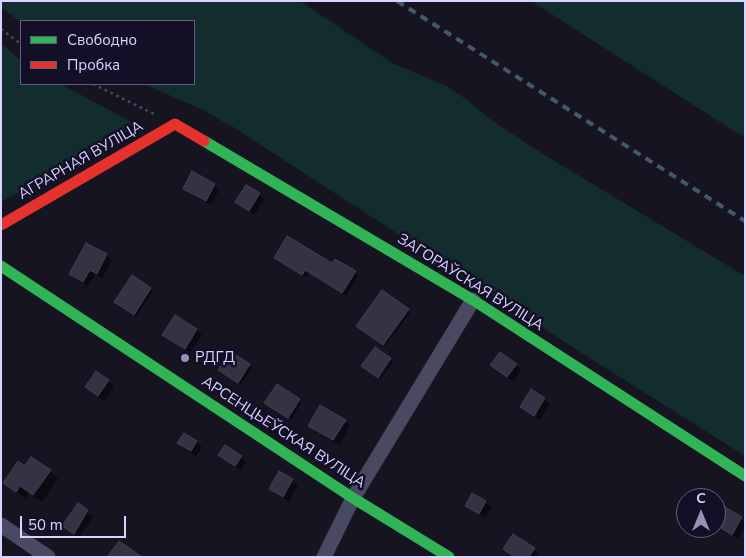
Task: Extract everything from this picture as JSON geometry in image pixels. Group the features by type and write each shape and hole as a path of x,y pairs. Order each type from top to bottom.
{"street":[{"name":"АГРАРНАЯ ВУЛІЦА","path":"1,225 175,124"},
{"name":"ЗАГОРАЎСКАЯ ВУЛІЦА","path":"175,124 473,300 745,476"},
{"name":"АРСЕНЦЬЕЎСКАЯ ВУЛІЦА","path":"1,266 353,498 450,557"},
{"path":"324,557 353,498 473,300"},
{"path":"1,524 48,557"}],"path":[{"path":"1,29 20,43"},
{"path":"95,85 175,124"}],"green space":[{"path":"1,1 300,1 394,64 447,86 491,120 543,154 745,276 745,456 577,350 233,127 203,110 146,85 195,85 195,20 20,21 1,7"},
{"path":"531,1 745,1 745,138"},
{"path":"1,44 20,59 20,85 63,85 139,126 1,202"}],"building":[{"path":"192,171 215,184 206,201 183,189"},
{"path":"246,185 260,193 249,211 235,202"},
{"path":"287,236 332,263 335,259 356,271 342,293 305,270 302,275 274,258"},
{"path":"86,243 107,254 97,274 90,270 83,282 69,274"},
{"path":"132,275 151,288 134,315 114,302"},
{"path":"382,290 409,309 383,345 356,326"},
{"path":"175,315 197,329 185,349 162,335"},
{"path":"375,347 391,358 378,378 361,366"},
{"path":"230,351 250,364 238,383 218,370"},
{"path":"500,352 517,364 507,377 490,365"},
{"path":"96,371 109,380 98,396 85,387"},
{"path":"277,384 300,399 288,418 264,403"},
{"path":"531,389 545,398 534,416 520,407"},
{"path":"320,405 346,420 333,440 308,426"},
{"path":"184,433 197,441 191,451 177,443"},
{"path":"225,445 242,456 235,466 218,455"},
{"path":"31,457 51,470 33,495 20,486 16,492 3,483 18,461 25,466"},
{"path":"279,471 293,479 283,497 269,489"},
{"path":"472,493 486,501 479,514 465,506"},
{"path":"78,503 88,510 74,534 62,526"},
{"path":"726,508 742,517 732,535 726,531"},
{"path":"513,534 535,548 529,557 515,557 503,549"},
{"path":"119,541 142,557 107,557"}],"railway":[{"path":"397,1 745,221"}],"traffic: fast":[{"path":"204,141 473,300 745,476"},
{"path":"1,266 353,498 449,557"}],"traffic: jam":[{"path":"1,225 175,124 204,141"}],"place":[{"name":"РДГД","path":"185,358"}]}
